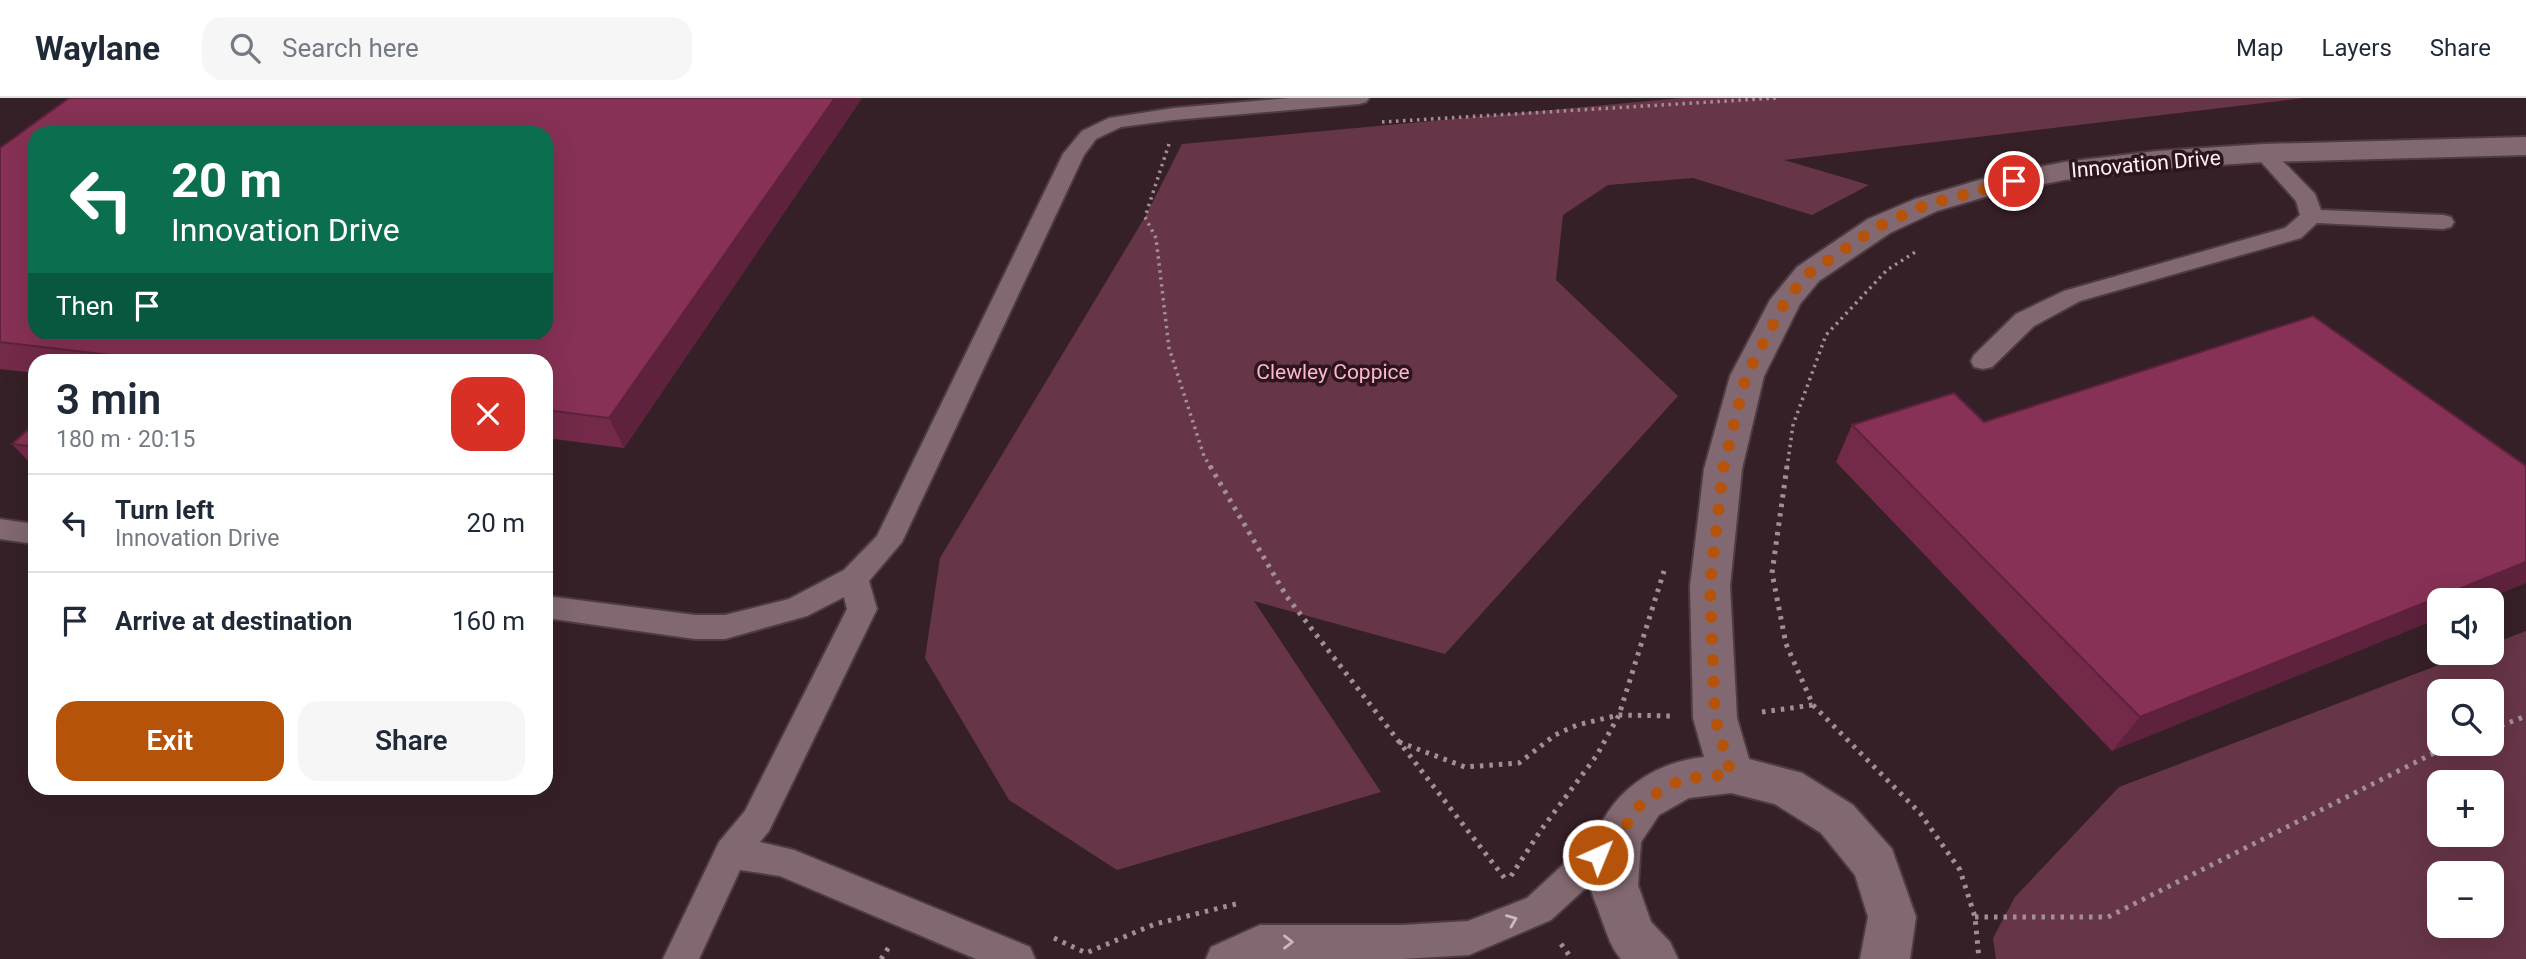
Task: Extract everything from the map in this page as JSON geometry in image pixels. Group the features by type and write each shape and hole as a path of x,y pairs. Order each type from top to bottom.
{"street":[{"name":"Innovation Drive","path":"1731,774 1715,718 1710,586 1723,469 1746,376 1786,300 1808,274 1879,226 1926,205 1989,186 2064,171 2157,160 2264,153 2526,146"},
{"path":"1653,959 1632,936 1614,885 1618,837 1643,801 1652,795 1682,779 1731,774 1786,787 1837,819 1875,864 1892,917 1885,959"}],"lane":[{"path":"553,608 695,627 725,627 797,608 854,578 888,542 1074,154 1089,135 1116,122 1185,113 1359,98"},
{"path":"2264,153 2306,199 2312,216"},
{"path":"1983,361 2025,320 2072,296 2293,233 2312,216 2443,222"},
{"path":"0,529 28,533"},
{"path":"681,959 731,853 757,821 862,609 854,578"},
{"path":"1224,959 1259,942 1402,942 1469,938 1539,909 1618,837"},
{"path":"731,853 782,860 1017,959"}],"path":[{"path":"1374,123 1776,98"},
{"path":"1170,142 1145,217 1156,238 1169,348 1204,456 1287,597 1507,882"},
{"path":"1495,885 1507,882 1541,830 1597,755 1619,715 1667,561"},
{"path":"1813,705 1920,813 1960,870 1975,917 1979,959"},
{"path":"1399,742 1465,767 1519,764 1555,735 1619,715"},
{"path":"2504,724 2526,716"},
{"path":"1975,917 2108,917 2428,756"},
{"path":"1051,937 1086,953 1155,924 1245,902"}],"green space":[{"name":"Clewley Coppice","path":"1681,98 2304,98 1784,160 1869,185 1812,215 1693,178 1608,185 1563,215 1556,280 1678,396 1445,654 1254,601 1381,792 1117,870 1009,800 925,658 940,558 1145,217 1182,144"},
{"path":"2526,631 2526,959 1996,959 1993,938 2015,897 2119,787 2439,665 2504,665 2504,639"}],"building":[{"path":"69,98 835,98 609,418 553,411 553,354 102,354 0,342 0,148 28,128 28,340 553,340 553,126 30,126"},
{"path":"2313,316 2526,466 2526,562 2461,588 2427,588 2427,602 2140,717 1852,425 1954,393 1984,422"},
{"path":"28,429 28,446 12,444"}],"route":[{"path":"1598,855 1618,837 1643,801 1682,779 1731,774 1715,718 1710,586 1723,469 1746,376 1786,300 1808,274 1879,226 1926,205 2014,181"}]}
